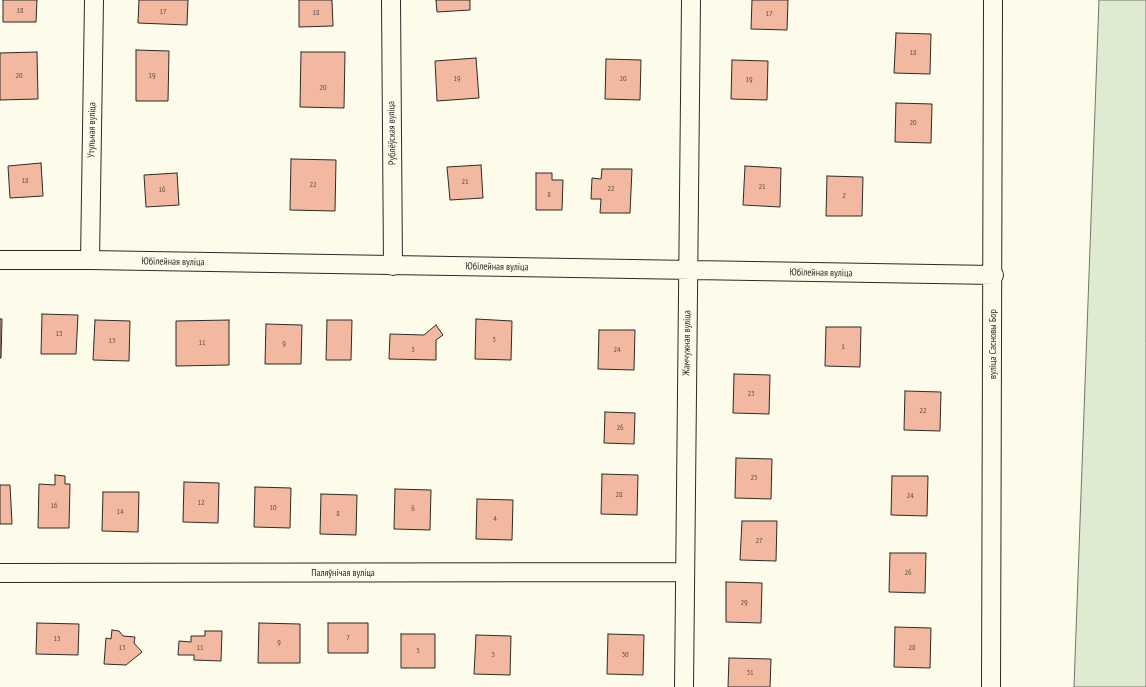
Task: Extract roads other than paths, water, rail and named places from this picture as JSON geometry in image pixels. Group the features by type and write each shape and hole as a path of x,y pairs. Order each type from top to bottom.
{"street":[{"name":"Утульная вуліца","path":"90,260 94,0"},
{"name":"Рублёўская вуліца","path":"391,0 393,266"},
{"name":"Жамчужная вуліца","path":"684,687 691,0"},
{"name":"вуліца Сасновы Бор","path":"991,687 994,275 993,0"},
{"name":"Юбілейная вуліца","path":"0,260 90,260 994,275"},
{"name":"Паляўнічая вуліца","path":"0,573 685,572"}]}
